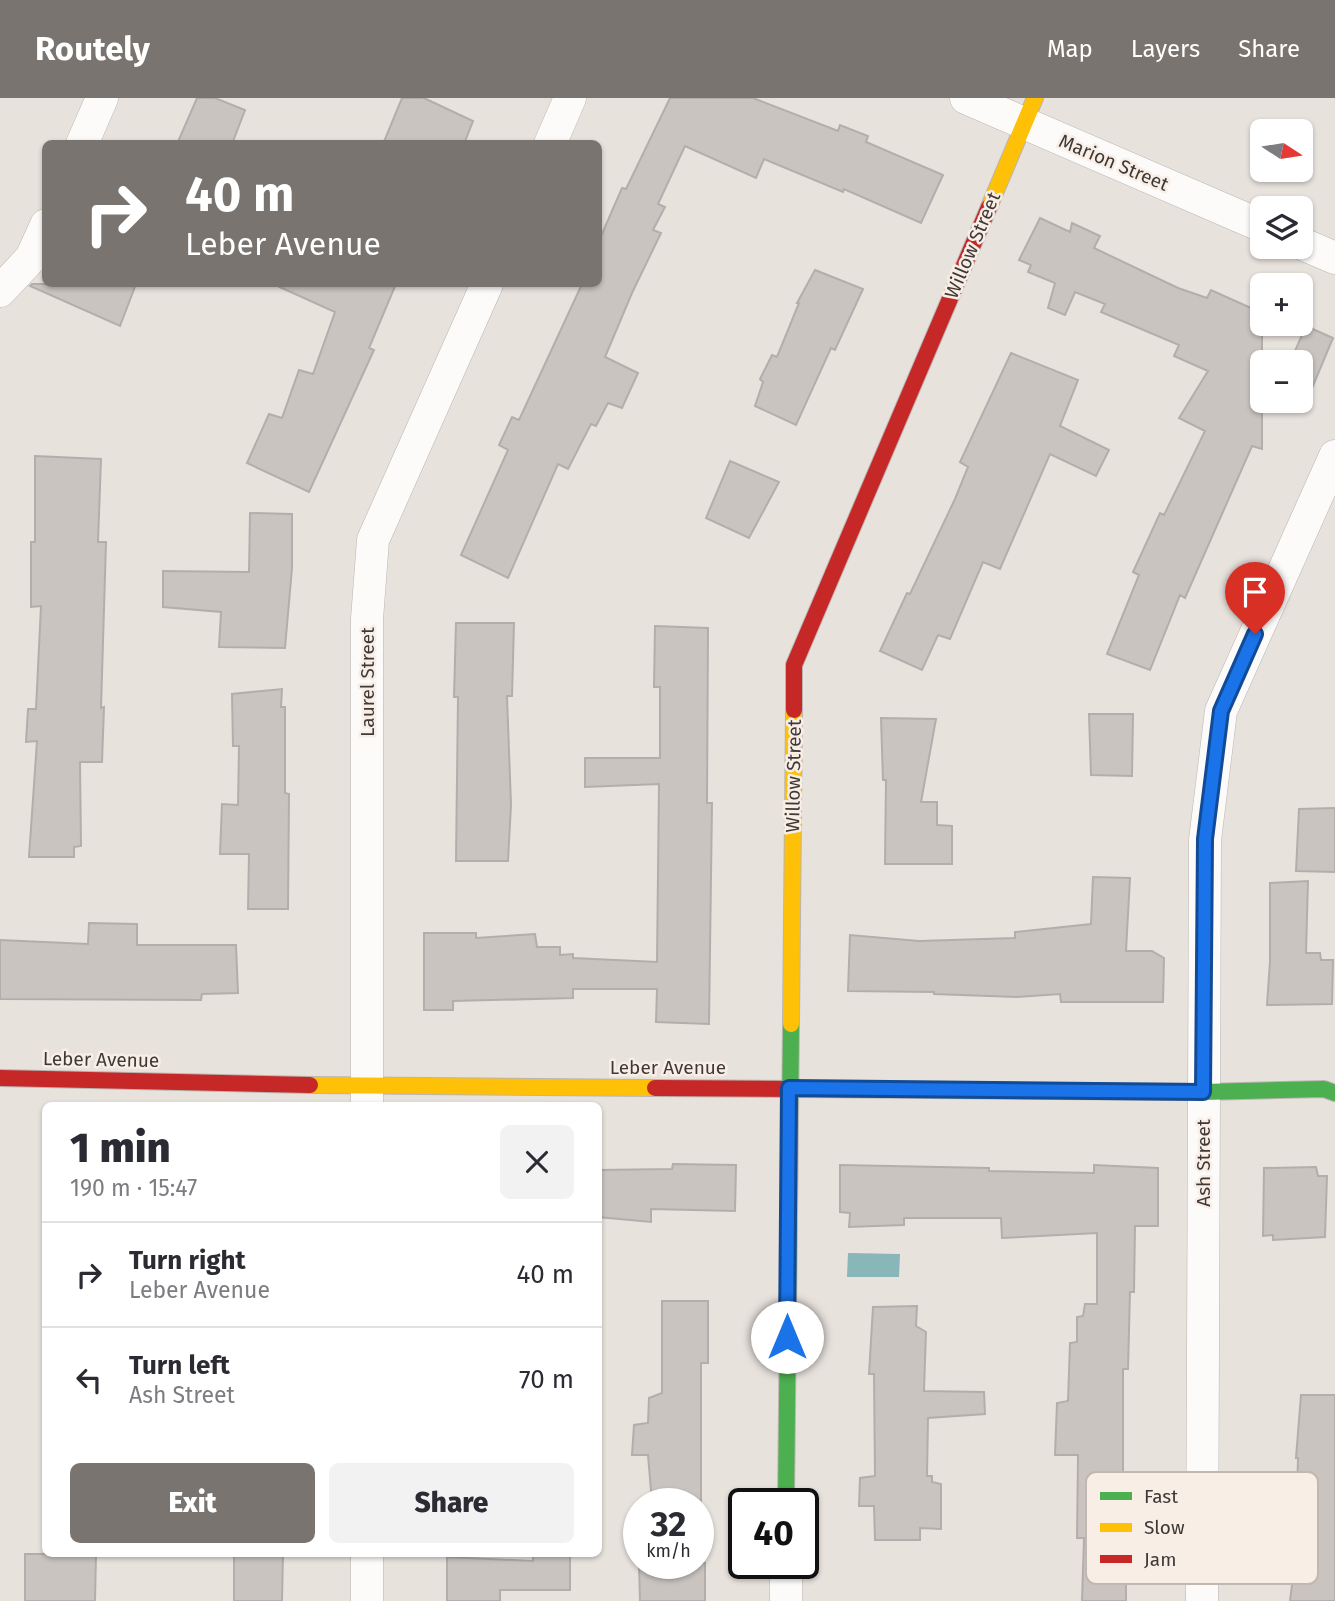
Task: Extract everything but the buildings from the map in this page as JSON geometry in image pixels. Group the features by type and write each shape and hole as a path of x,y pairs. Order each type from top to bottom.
{"street":[{"path":"84,140 102,98"},
{"path":"552,140 570,98"},
{"name":"Marion Street","path":"966,98 1030,111 1250,220"},
{"name":"Willow Street","path":"786,1488 794,665 1030,111"},
{"path":"0,291 31,258 42,234"},
{"path":"1313,249 1335,258"},
{"name":"Laurel Street","path":"367,1096 368,619 373,540 486,287"},
{"name":"Ash Street","path":"1202,1472 1205,839 1221,711 1335,456"},
{"name":"Leber Avenue","path":"0,1078 367,1096 789,1088 1203,1092 1324,1089 1335,1093"},
{"path":"367,1557 367,1601"},
{"path":"786,1579 786,1601"}],"water":[{"path":"848,1253 900,1254 899,1277 847,1277"}],"traffic: fast":[{"path":"786,1488 791,1024"},
{"path":"929,1090 1203,1092 1324,1089 1335,1093"}],"traffic: slow":[{"path":"989,207 1035,98"},
{"path":"791,1024 794,710"},
{"path":"310,1085 655,1088"}],"traffic: jam":[{"path":"794,710 794,665 989,207"},
{"path":"0,1078 310,1085"},
{"path":"655,1088 929,1090"}],"route":[{"path":"787,1337 789,1088 1203,1092 1205,839 1221,711 1255,634"}]}
